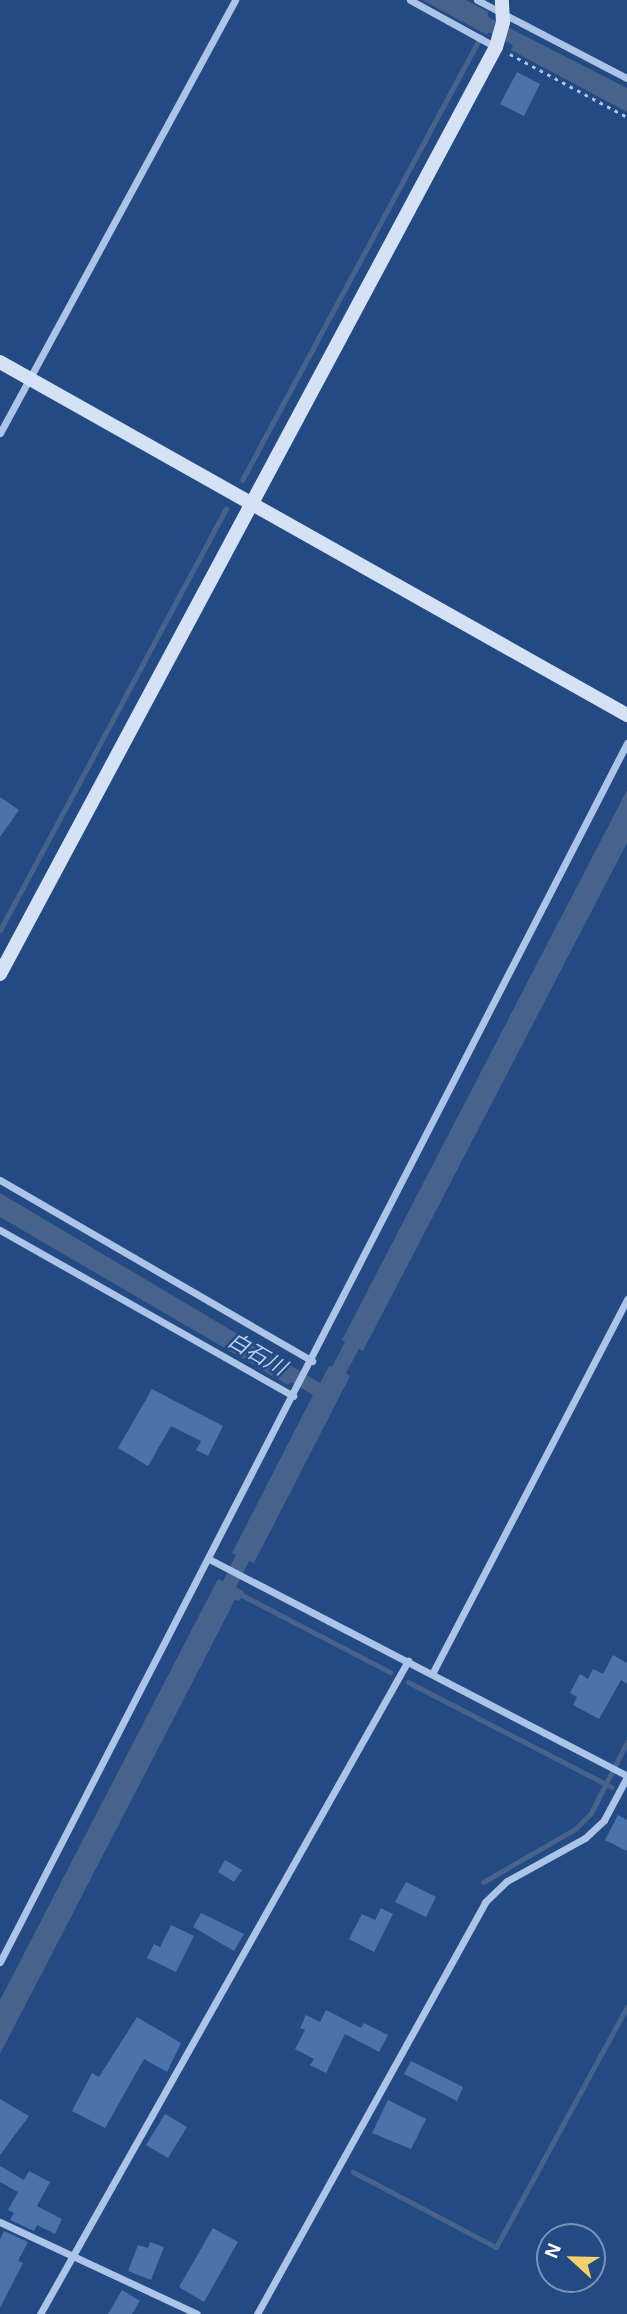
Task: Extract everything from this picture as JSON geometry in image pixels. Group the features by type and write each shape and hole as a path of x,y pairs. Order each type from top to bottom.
{"street":[{"path":"0,433 235,0"},
{"path":"410,0 493,42"},
{"path":"477,0 503,11 627,78"},
{"path":"0,974 251,504 493,42 503,11"},
{"path":"0,362 627,715"},
{"path":"0,1962 312,1361 627,743"},
{"path":"0,1180 312,1361"},
{"path":"0,1230 294,1393"},
{"path":"432,1674 627,1299"},
{"path":"209,1559 627,1777 604,1820 585,1838 507,1881 485,1902 257,2314"},
{"path":"40,2314 408,1661"},
{"path":"0,2222 197,2314"}],"path":[{"path":"493,42 627,117"}],"water":[{"path":"422,0 466,0 488,12 488,17 627,88 627,112 511,50 513,45 489,32 487,35"},
{"name":"白石川","path":"627,790 627,843 363,1351 359,1349 346,1373 350,1376 254,1563 249,1561 236,1587 244,1592 239,1601 235,1600 0,2054 0,2000 218,1579 223,1581 236,1555 232,1553 313,1395 291,1382 288,1385 0,1217 0,1193 320,1383 345,1342 342,1340"}],"building":[{"path":"517,72 540,84 524,116 500,104"},
{"path":"0,797 19,810 0,837"},
{"path":"152,1389 223,1426 208,1456 196,1450 201,1441 171,1426 148,1466 118,1448"},
{"path":"613,1655 627,1663 627,1684 621,1680 599,1719 573,1705 577,1697 570,1693 580,1674 588,1679 593,1669 603,1674"},
{"path":"618,1815 627,1820 627,1851 605,1840"},
{"path":"225,1860 242,1870 234,1882 218,1872"},
{"path":"406,1882 436,1897 426,1917 395,1902"},
{"path":"381,1908 393,1914 374,1952 349,1939 362,1914 375,1920"},
{"path":"201,1913 244,1934 234,1951 193,1927"},
{"path":"171,1925 194,1936 176,1972 147,1958 154,1944 160,1947"},
{"path":"326,2010 361,2028 364,2023 388,2035 379,2052 345,2034 326,2073 310,2065 314,2059 295,2049 305,2030 300,2028 306,2015 320,2022"},
{"path":"137,2017 181,2043 167,2072 144,2059 105,2128 72,2111 92,2073 99,2077"},
{"path":"411,2061 463,2087 457,2101 404,2074"},
{"path":"0,2099 29,2116 0,2155"},
{"path":"388,2100 426,2119 411,2149 372,2133"},
{"path":"165,2114 187,2127 168,2158 146,2145"},
{"path":"0,2166 24,2180 29,2171 50,2182 37,2206 62,2219 55,2234 37,2225 34,2231 10,2220 14,2213 8,2210 18,2192 0,2182"},
{"path":"213,2228 238,2242 204,2302 179,2287"},
{"path":"4,2231 28,2242 18,2261 23,2263 0,2308 0,2239"},
{"path":"150,2242 164,2247 151,2280 128,2271 138,2245 148,2248"},
{"path":"122,2290 140,2301 132,2314 108,2314"}],"waterway":[{"path":"242,480 481,36"},
{"path":"0,930 226,509"},
{"path":"236,1592 390,1672"},
{"path":"408,1682 611,1787"},
{"path":"483,1882 575,1829 591,1813 627,1742"},
{"path":"353,2172 496,2247 627,2007"}]}
